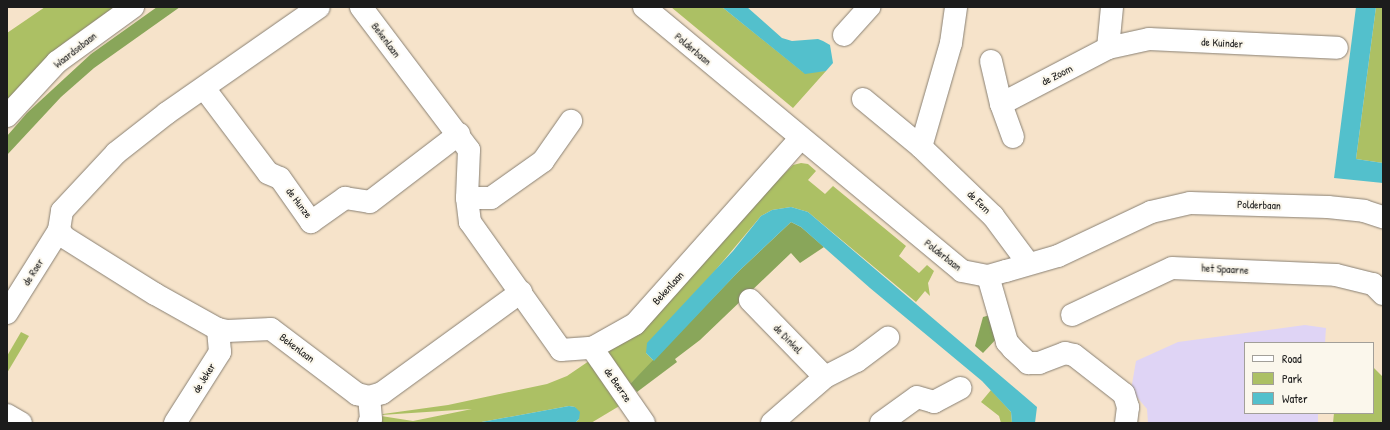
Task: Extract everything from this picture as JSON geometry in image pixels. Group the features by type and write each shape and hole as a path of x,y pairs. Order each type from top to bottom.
{"street":[{"name":"Waardsebaan","path":"7,116 57,62 133,7"},
{"path":"59,230 62,211 116,153 204,88 319,7"},
{"name":"Bekenlaan","path":"361,7 459,134 469,150 467,198 470,222 561,350 592,348 635,324 800,139"},
{"name":"Polderbaan","path":"644,7 800,139 962,271 988,276 1028,263 1058,256 1151,212 1190,203 1328,207 1364,211 1383,217"},
{"path":"844,35 870,7"},
{"path":"921,147 951,43 956,7"},
{"path":"1108,48 1112,7"},
{"name":"de Kuinder","path":"1108,48 1149,39 1337,48"},
{"name":"de Zoom","path":"1001,104 1108,48"},
{"path":"991,61 1001,104 1013,137"},
{"name":"de Hunze","path":"204,88 268,173 280,178 311,222 345,198 370,202 459,134"},
{"name":"de Eem","path":"862,99 921,147 993,216 1028,263"},
{"path":"467,198 491,198 542,161 571,121"},
{"name":"Bekenlaan","path":"59,230 64,237 135,282 218,329 227,331 271,329 357,394 369,398"},
{"name":"de Roer","path":"7,314 59,230"},
{"name":"het Spaarne","path":"1072,315 1172,268 1336,275 1373,284 1383,294"},
{"path":"988,276 1007,342 1028,363 1039,363 1065,353 1074,355 1124,394 1128,407 1126,423"},
{"path":"369,423 372,418 369,398 382,394 521,292"},
{"name":"de Dinkel","path":"750,300 825,377"},
{"name":"de Jeker","path":"175,423 220,352 218,329"},
{"path":"772,423 825,377 857,361 888,338"},
{"name":"de Beerze","path":"592,348 644,423"},
{"path":"881,423 917,397 934,402 960,388"},
{"path":"7,415 21,423"}],"shaded area":[{"path":"1305,325 1326,328 1325,342 1244,342 1244,414 1318,414 1318,423 1148,423 1147,409 1131,390 1136,361 1178,342"}],"green space":[{"path":"45,7 114,7 64,43 7,101 7,33"},
{"path":"157,7 180,7 94,68 61,97 7,155 7,136 27,113 91,54"},
{"path":"671,7 722,7 803,72 826,71 793,108"},
{"path":"1376,7 1383,7 1383,163 1356,159"},
{"path":"801,163 808,164 816,171 808,180 825,194 833,186 906,246 899,256 919,273 927,265 934,271 928,283 930,296 925,291 916,302 808,212 791,207 772,210 761,216 646,353 654,361 630,384 609,354 608,347 793,165"},
{"path":"791,222 801,227 824,247 800,263 791,253 700,340 675,359 677,362 637,392 630,384 739,271"},
{"path":"994,314 1000,335 983,353 975,346 983,317"},
{"path":"21,332 29,336 7,373 7,356"},
{"path":"589,361 621,405 591,423 575,423 579,419 575,407 569,406 476,423 374,423 381,416 413,421 472,409 382,415 448,405 547,384 567,376"},
{"path":"1374,368 1383,377 1383,423 1333,423 1334,414 1374,414"},
{"path":"991,390 1011,412 1012,423 1001,423 999,416 981,402"}],"water":[{"path":"722,7 747,7 782,38 792,41 818,39 823,41 830,45 833,63 826,71 805,74"},
{"path":"1356,7 1376,7 1356,159 1383,163 1383,183 1334,178"},
{"path":"791,207 808,212 1037,407 1035,423 1012,423 1011,412 982,381 870,288 801,227 791,222 739,271 654,361 646,353 647,343 733,251 761,216 772,210"},
{"path":"569,406 575,407 580,412 579,419 575,423 476,423"}]}
